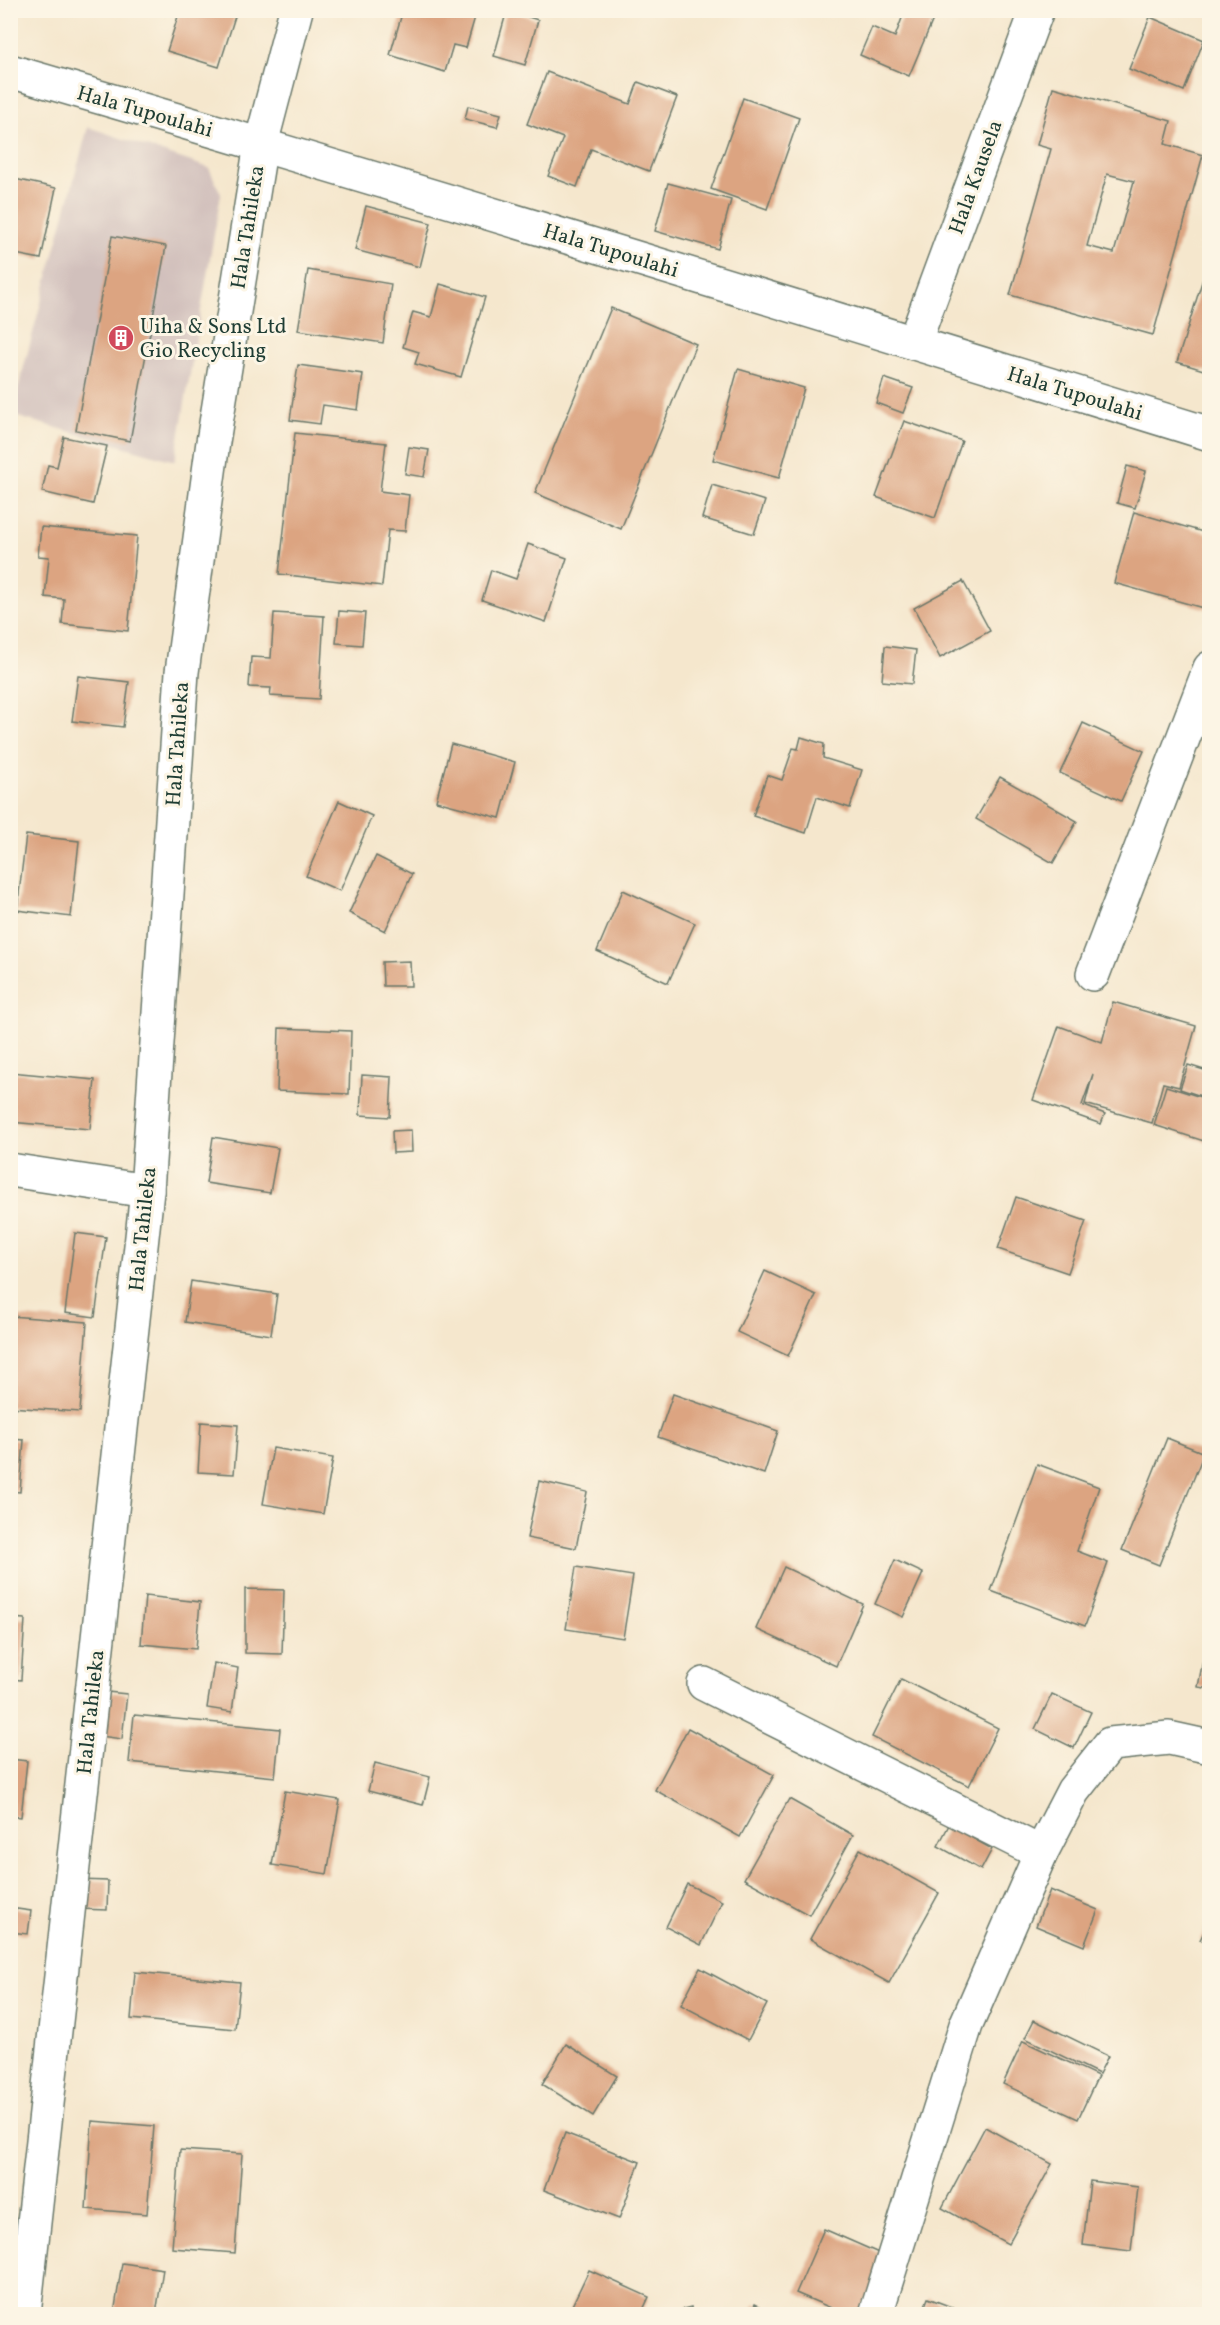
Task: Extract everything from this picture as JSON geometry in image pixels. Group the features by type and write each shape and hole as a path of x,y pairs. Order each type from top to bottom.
{"street":[{"name":"Hala Tahileka","path":"24,2314 147,1191 182,672 213,442 261,144 296,10"},
{"name":"Hala Kausela","path":"914,343 1037,10"},
{"name":"Hala Tupoulahi","path":"10,72 261,144 1209,434"},
{"path":"1093,974 1209,668"},
{"path":"10,1170 147,1191"},
{"path":"704,1684 1041,1853"},
{"path":"876,2314 966,2025 1041,1853 1073,1791 1110,1744 1169,1738 1209,1747"}],"shaded area":[{"path":"88,127 209,168 221,194 175,461 11,415"}],"building":[{"path":"180,10 237,10 219,67 167,51"},
{"path":"403,10 477,10 466,48 453,45 445,72 390,55"},
{"path":"507,10 538,20 525,65 494,56"},
{"path":"905,10 937,10 909,76 860,55 872,27 895,37"},
{"path":"1150,17 1204,40 1184,91 1129,69"},
{"path":"547,72 630,104 638,82 677,97 649,171 591,149 577,187 548,176 563,138 527,124"},
{"path":"1053,87 1171,121 1165,144 1203,155 1153,335 1010,295 1051,149 1037,145","holes":["1107,174 1134,181 1114,253 1087,246"]},
{"path":"743,98 799,118 767,209 711,189"},
{"path":"468,106 501,114 497,127 465,119"},
{"path":"10,178 56,188 41,259 10,253"},
{"path":"668,183 731,200 718,249 655,231"},
{"path":"366,206 431,223 420,267 355,250"},
{"name":"Uiha & Sons Ltd Gio Recycling","path":"112,236 166,246 130,441 76,430"},
{"path":"1210,256 1210,372 1177,362"},
{"path":"308,270 391,284 383,343 298,330"},
{"path":"10,279 17,280 13,303 10,303"},
{"path":"440,284 485,297 461,377 415,364 419,352 403,347 413,312 431,317"},
{"path":"611,308 696,344 621,529 535,493"},
{"path":"298,365 363,374 358,410 323,405 320,424 290,420"},
{"path":"738,369 804,388 779,478 713,460"},
{"path":"884,378 913,388 903,413 876,403"},
{"path":"904,421 962,441 935,518 876,497"},
{"path":"295,433 386,443 380,491 409,495 405,531 388,530 382,586 279,574"},
{"path":"64,437 107,446 93,504 42,492 48,465 57,467"},
{"path":"409,447 429,450 424,477 405,474"},
{"path":"1127,466 1146,471 1135,508 1117,503"},
{"path":"712,485 765,501 754,534 702,518"},
{"path":"1134,512 1210,534 1210,610 1114,583"},
{"path":"41,527 137,536 128,631 62,624 64,599 45,597 49,557 38,556"},
{"path":"528,544 567,558 546,622 482,600 491,570 516,579"},
{"path":"963,581 990,631 940,658 914,608"},
{"path":"339,611 365,613 362,645 336,643"},
{"path":"274,613 324,616 319,699 270,696 271,688 249,687 251,657 271,658"},
{"path":"885,646 916,650 912,684 882,681"},
{"path":"78,676 129,682 123,727 72,721"},
{"path":"1083,723 1144,751 1121,801 1060,773"},
{"path":"801,737 824,744 823,758 862,770 850,808 817,797 806,833 753,816 767,775 782,780 793,748 798,749"},
{"path":"451,744 515,762 500,818 436,801"},
{"path":"1000,777 1077,821 1053,863 976,819"},
{"path":"339,801 372,816 340,891 306,876"},
{"path":"26,835 79,841 71,917 17,910"},
{"path":"376,856 412,874 385,931 349,913"},
{"path":"623,890 695,923 668,983 597,951"},
{"path":"410,961 411,986 383,986 382,962"},
{"path":"1113,1002 1196,1026 1179,1087 1163,1083 1152,1123 1085,1104 1093,1074 1082,1105 1105,1114 1101,1124 1033,1100 1059,1026 1102,1042"},
{"path":"279,1028 351,1031 349,1094 277,1091"},
{"path":"1209,1054 1210,1099 1180,1089 1188,1065 1204,1070"},
{"path":"10,1072 95,1080 90,1129 10,1122"},
{"path":"362,1075 392,1077 390,1117 360,1115"},
{"path":"1166,1086 1210,1100 1210,1143 1154,1125"},
{"path":"411,1130 412,1152 393,1153 392,1131"},
{"path":"213,1137 278,1148 270,1193 206,1183"},
{"path":"1016,1197 1086,1221 1068,1273 998,1249"},
{"path":"75,1233 106,1237 95,1317 65,1313"},
{"path":"765,1271 816,1295 788,1356 737,1332"},
{"path":"191,1281 277,1294 271,1335 185,1322"},
{"path":"10,1316 87,1322 80,1412 10,1407"},
{"path":"673,1394 778,1431 764,1474 658,1437"},
{"path":"201,1422 238,1425 234,1474 198,1472"},
{"path":"1167,1438 1204,1453 1159,1565 1122,1550"},
{"path":"10,1439 24,1440 20,1492 10,1491"},
{"path":"273,1448 333,1458 323,1514 263,1504"},
{"path":"1037,1464 1099,1487 1077,1551 1108,1563 1085,1626 991,1591"},
{"path":"539,1481 587,1492 576,1548 527,1538"},
{"path":"895,1560 923,1573 903,1617 875,1604"},
{"path":"576,1567 633,1576 623,1638 566,1629"},
{"path":"784,1567 863,1604 836,1666 756,1629"},
{"path":"245,1589 284,1590 282,1654 245,1653"},
{"path":"145,1596 200,1602 196,1649 141,1644"},
{"path":"10,1618 25,1619 21,1680 10,1679"},
{"path":"1206,1643 1210,1644 1210,1689 1198,1687"},
{"path":"214,1663 238,1668 232,1712 207,1708"},
{"path":"901,1679 998,1728 969,1786 872,1737"},
{"path":"97,1691 127,1694 122,1739 93,1735"},
{"path":"1052,1694 1091,1712 1074,1748 1035,1729"},
{"path":"134,1715 280,1729 275,1777 129,1762"},
{"path":"688,1728 774,1775 740,1837 655,1790"},
{"path":"10,1759 27,1761 21,1817 10,1816"},
{"path":"375,1763 430,1777 423,1805 368,1791"},
{"path":"285,1791 340,1800 327,1874 272,1865"},
{"path":"789,1799 853,1835 809,1915 744,1879"},
{"path":"949,1825 992,1849 981,1870 938,1846"},
{"path":"860,1849 939,1893 889,1983 810,1939"},
{"path":"79,1880 108,1881 107,1910 79,1909"},
{"path":"687,1884 722,1901 701,1945 666,1927"},
{"path":"1050,1890 1098,1910 1084,1946 1036,1926"},
{"path":"10,1908 31,1911 28,1934 10,1932"},
{"path":"1210,1920 1210,1945 1200,1940"},
{"path":"700,1968 767,2004 748,2040 681,2005"},
{"path":"135,1972 240,1982 235,2029 131,2019"},
{"path":"1034,2020 1108,2056 1099,2074 1025,2038"},
{"path":"1023,2041 1098,2076 1078,2119 1003,2084"},
{"path":"566,2044 617,2076 593,2116 542,2084"},
{"path":"10,2047 18,2048 12,2089 10,2089"},
{"path":"92,2121 154,2126 147,2214 86,2209"},
{"path":"985,2127 1052,2164 1008,2244 942,2208"},
{"path":"565,2133 640,2162 619,2219 544,2190"},
{"path":"180,2150 242,2154 235,2253 172,2248"},
{"path":"1090,2181 1138,2187 1131,2251 1083,2245"},
{"path":"824,2229 890,2258 866,2314 845,2314 796,2293"},
{"path":"122,2263 163,2269 156,2314 114,2314"},
{"path":"589,2270 649,2297 641,2314 568,2314"},
{"path":"928,2298 970,2314 922,2314"},
{"path":"755,2304 776,2314 750,2314"},
{"path":"691,2307 692,2314 665,2314"}],"place":[{"name":"Uiha & Sons Ltd Gio Recycling","path":"121,338"}]}
